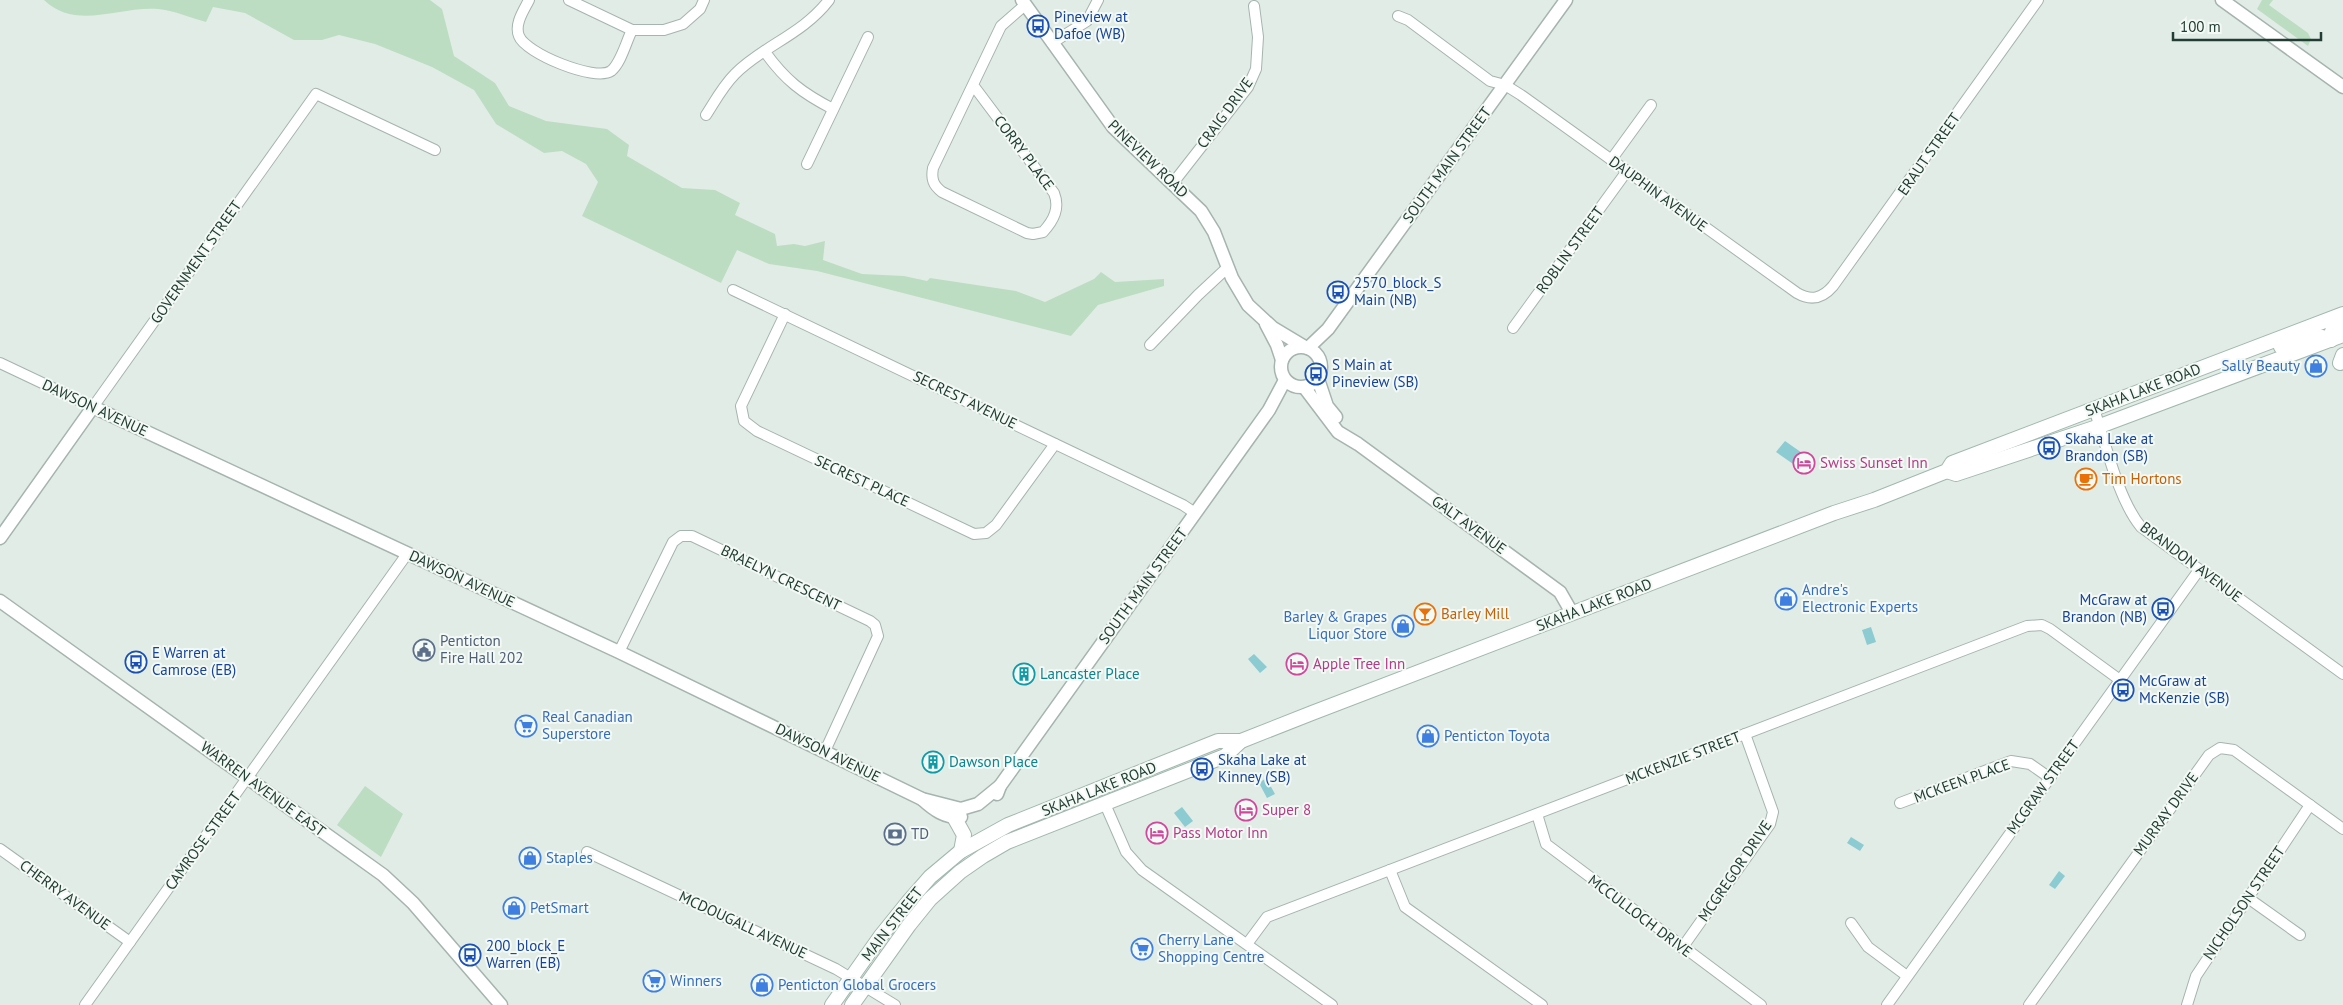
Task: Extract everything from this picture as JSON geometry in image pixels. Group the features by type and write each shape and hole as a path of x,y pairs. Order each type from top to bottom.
{"main road":[{"name":"SKAHA LAKE ROAD","path":"961,851 990,833 1008,825 1218,741 1241,741 1947,471 1952,463 2343,314"},
{"path":"2337,337 2332,331 2343,324"},
{"path":"2218,361 2244,361 2305,338 2320,336 2337,337"},
{"name":"SKAHA LAKE ROAD","path":"1947,471 1956,474 2100,426 2337,337"},
{"name":"SKAHA LAKE ROAD","path":"983,856 1007,842 1225,756 1241,741"},
{"path":"959,814 964,835 961,851"},
{"name":"MAIN STREET","path":"832,1005 880,937 930,876 961,851"},
{"name":"MAIN STREET","path":"852,1005 930,899 960,872 983,856"}],"street":[{"path":"529,0 518,23 519,37 524,44 557,63 595,73 603,74 610,71 616,65 632,30"},
{"path":"569,0 632,30 664,30 683,24 700,9 704,0"},
{"path":"706,115 716,98 736,74 764,52 806,25 829,0"},
{"path":"1052,43 1087,21 1098,0"},
{"name":"SOUTH MAIN STREET","path":"1305,347 1328,329 1566,0"},
{"name":"ERAUT STREET","path":"1813,299 1824,296 1833,286 2038,0"},
{"path":"2222,0 2343,87"},
{"name":"PINEVIEW ROAD","path":"1024,2 1113,127 1173,183 1207,219 1240,294 1265,321 1305,347"},
{"name":"CORRY PLACE","path":"973,85 1054,192 1058,202 1056,210 1043,232 1027,233 942,192 934,185 932,176 933,168 1001,26 1024,2"},
{"name":"CRAIG DRIVE","path":"1173,183 1248,87 1256,69 1258,37 1254,6"},
{"name":"DAUPHIN AVENUE","path":"1398,16 1408,20 1490,81 1505,85 1797,293 1805,298 1813,299"},
{"path":"807,164 868,37"},
{"path":"764,52 790,83 833,109"},
{"name":"GOVERNMENT STREET","path":"0,538 316,94 435,150"},
{"path":"1611,160 1651,105"},
{"name":"ROBLIN STREET","path":"1513,328 1627,171"},
{"path":"1150,345 1198,295 1228,268"},
{"name":"SECREST AVENUE","path":"733,290 1183,505 1195,513"},
{"name":"SECREST PLACE","path":"785,314 741,406 744,421 765,435 974,534 986,533 996,526 1055,444"},
{"name":"PINEVIEW ROAD","path":"1265,321 1282,360"},
{"name":"SOUTH MAIN STREET","path":"1320,358 1328,329"},
{"path":"1305,347 1320,358 1321,369 1318,379 1302,387 1285,380 1281,370 1282,360 1292,348 1305,347"},
{"name":"DAWSON AVENUE","path":"0,363 619,652 922,799 934,810 959,814"},
{"name":"GALT AVENUE","path":"1318,379 1327,406 1358,444"},
{"name":"SOUTH MAIN STREET","path":"959,814 972,816 989,806 996,799 1000,786 1269,410 1285,380"},
{"name":"SOUTH MAIN STREET","path":"1269,410 1302,387"},
{"name":"GALT AVENUE","path":"1302,387 1338,432 1358,444 1555,588 1565,598 1572,613"},
{"name":"BRANDON AVENUE","path":"2094,409 2125,498 2135,520 2151,536 2343,674"},
{"name":"BRAELYN CRESCENT","path":"619,652 673,542 681,536 692,536 818,595 870,621 875,625 878,636 825,751"},
{"name":"CAMROSE STREET","path":"85,1005 407,554"},
{"name":"MCGRAW STREET","path":"1887,1005 2199,570"},
{"path":"1555,588 1559,606 1555,620"},
{"name":"WARREN AVENUE EAST","path":"0,601 399,889 501,1005"},
{"name":"MCKENZIE STREET","path":"1247,944 1267,917 2035,625 2050,629 2120,680"},
{"name":"MCGREGOR DRIVE","path":"1682,948 1770,824 1774,812 1745,734"},
{"name":"MURRAY DRIVE","path":"2029,1005 2209,755 2220,748 2234,750 2343,829"},
{"name":"MCKEEN PLACE","path":"1900,803 2011,762 2030,764 2050,778"},
{"path":"1100,789 1120,842 1132,861 1332,1005"},
{"name":"NICHOLSON STREET","path":"2186,1005 2196,976 2310,805"},
{"name":"MCCULLOCH DRIVE","path":"1537,814 1546,844 1682,948 1761,1005"},
{"name":"CHERRY AVENUE","path":"0,849 130,942"},
{"name":"MCDOUGALL AVENUE","path":"587,852 852,977 895,1005"},
{"path":"1390,870 1405,907 1542,1005"},
{"path":"2248,898 2300,935"},
{"path":"1851,922 1868,947 1908,976"}],"green space":[{"path":"44,0 430,0 442,9 454,56 495,83 509,106 546,121 607,129 629,145 627,156 682,188 715,190 740,203 735,215 775,234 777,246 794,244 805,246 825,241 823,260 862,274 904,276 927,281 930,278 1016,291 1045,302 1094,279 1101,272 1115,282 1164,279 1164,286 1098,305 1071,336 817,271 769,264 737,250 721,283 582,216 598,182 586,164 562,151 544,153 496,124 474,90 432,67 375,44 339,35 322,40 294,40 245,13 213,7 206,22 176,12 158,9 84,16 56,9"},
{"path":"2262,0 2273,0 2269,5 2308,33 2311,39 2308,46 2257,9"},
{"path":"365,786 403,814 381,857 337,825"}],"water":[{"path":"1785,441 1805,455 1796,466 1776,452"},
{"path":"1871,627 1876,642 1867,645 1862,630"},
{"path":"1254,654 1267,667 1260,673 1248,659"},
{"path":"1266,778 1275,794 1267,798 1259,783"},
{"path":"1182,807 1193,821 1185,827 1174,813"},
{"path":"1851,837 1864,845 1860,851 1847,843"},
{"path":"2059,871 2065,876 2055,889 2049,885"}],"place":[{"name":"Pineview at Dafoe (WB)","path":"1038,26"},
{"name":"2570_block_S Main (NB)","path":"1338,292"},
{"name":"Sally Beauty","path":"2316,366"},
{"name":"S Main at Pineview (SB)","path":"1316,374"},
{"name":"Skaha Lake at Brandon (SB)","path":"2049,448"},
{"name":"Swiss Sunset Inn","path":"1804,463"},
{"name":"Tim Hortons","path":"2086,479"},
{"name":"Andre's Electronic Experts","path":"1786,599"},
{"name":"McGraw at Brandon (NB)","path":"2163,609"},
{"name":"Barley Mill","path":"1425,614"},
{"name":"Barley & Grapes Liquor Store","path":"1403,626"},
{"name":"Penticton Fire Hall 202","path":"424,650"},
{"name":"E Warren at Camrose (EB)","path":"136,662"},
{"name":"Apple Tree Inn","path":"1297,664"},
{"name":"Lancaster Place","path":"1024,674"},
{"name":"McGraw at McKenzie (SB)","path":"2123,690"},
{"name":"Real Canadian Superstore","path":"526,726"},
{"name":"Penticton Toyota","path":"1428,736"},
{"name":"Dawson Place","path":"933,762"},
{"name":"Skaha Lake at Kinney (SB)","path":"1202,769"},
{"name":"Super 8","path":"1246,810"},
{"name":"Pass Motor Inn","path":"1157,833"},
{"name":"TD","path":"895,834"},
{"name":"Staples","path":"530,858"},
{"name":"PetSmart","path":"514,908"},
{"name":"Cherry Lane Shopping Centre","path":"1142,949"},
{"name":"200_block_E Warren (EB)","path":"470,955"},
{"name":"Winners","path":"654,981"},
{"name":"Penticton Global Grocers","path":"762,985"}]}
